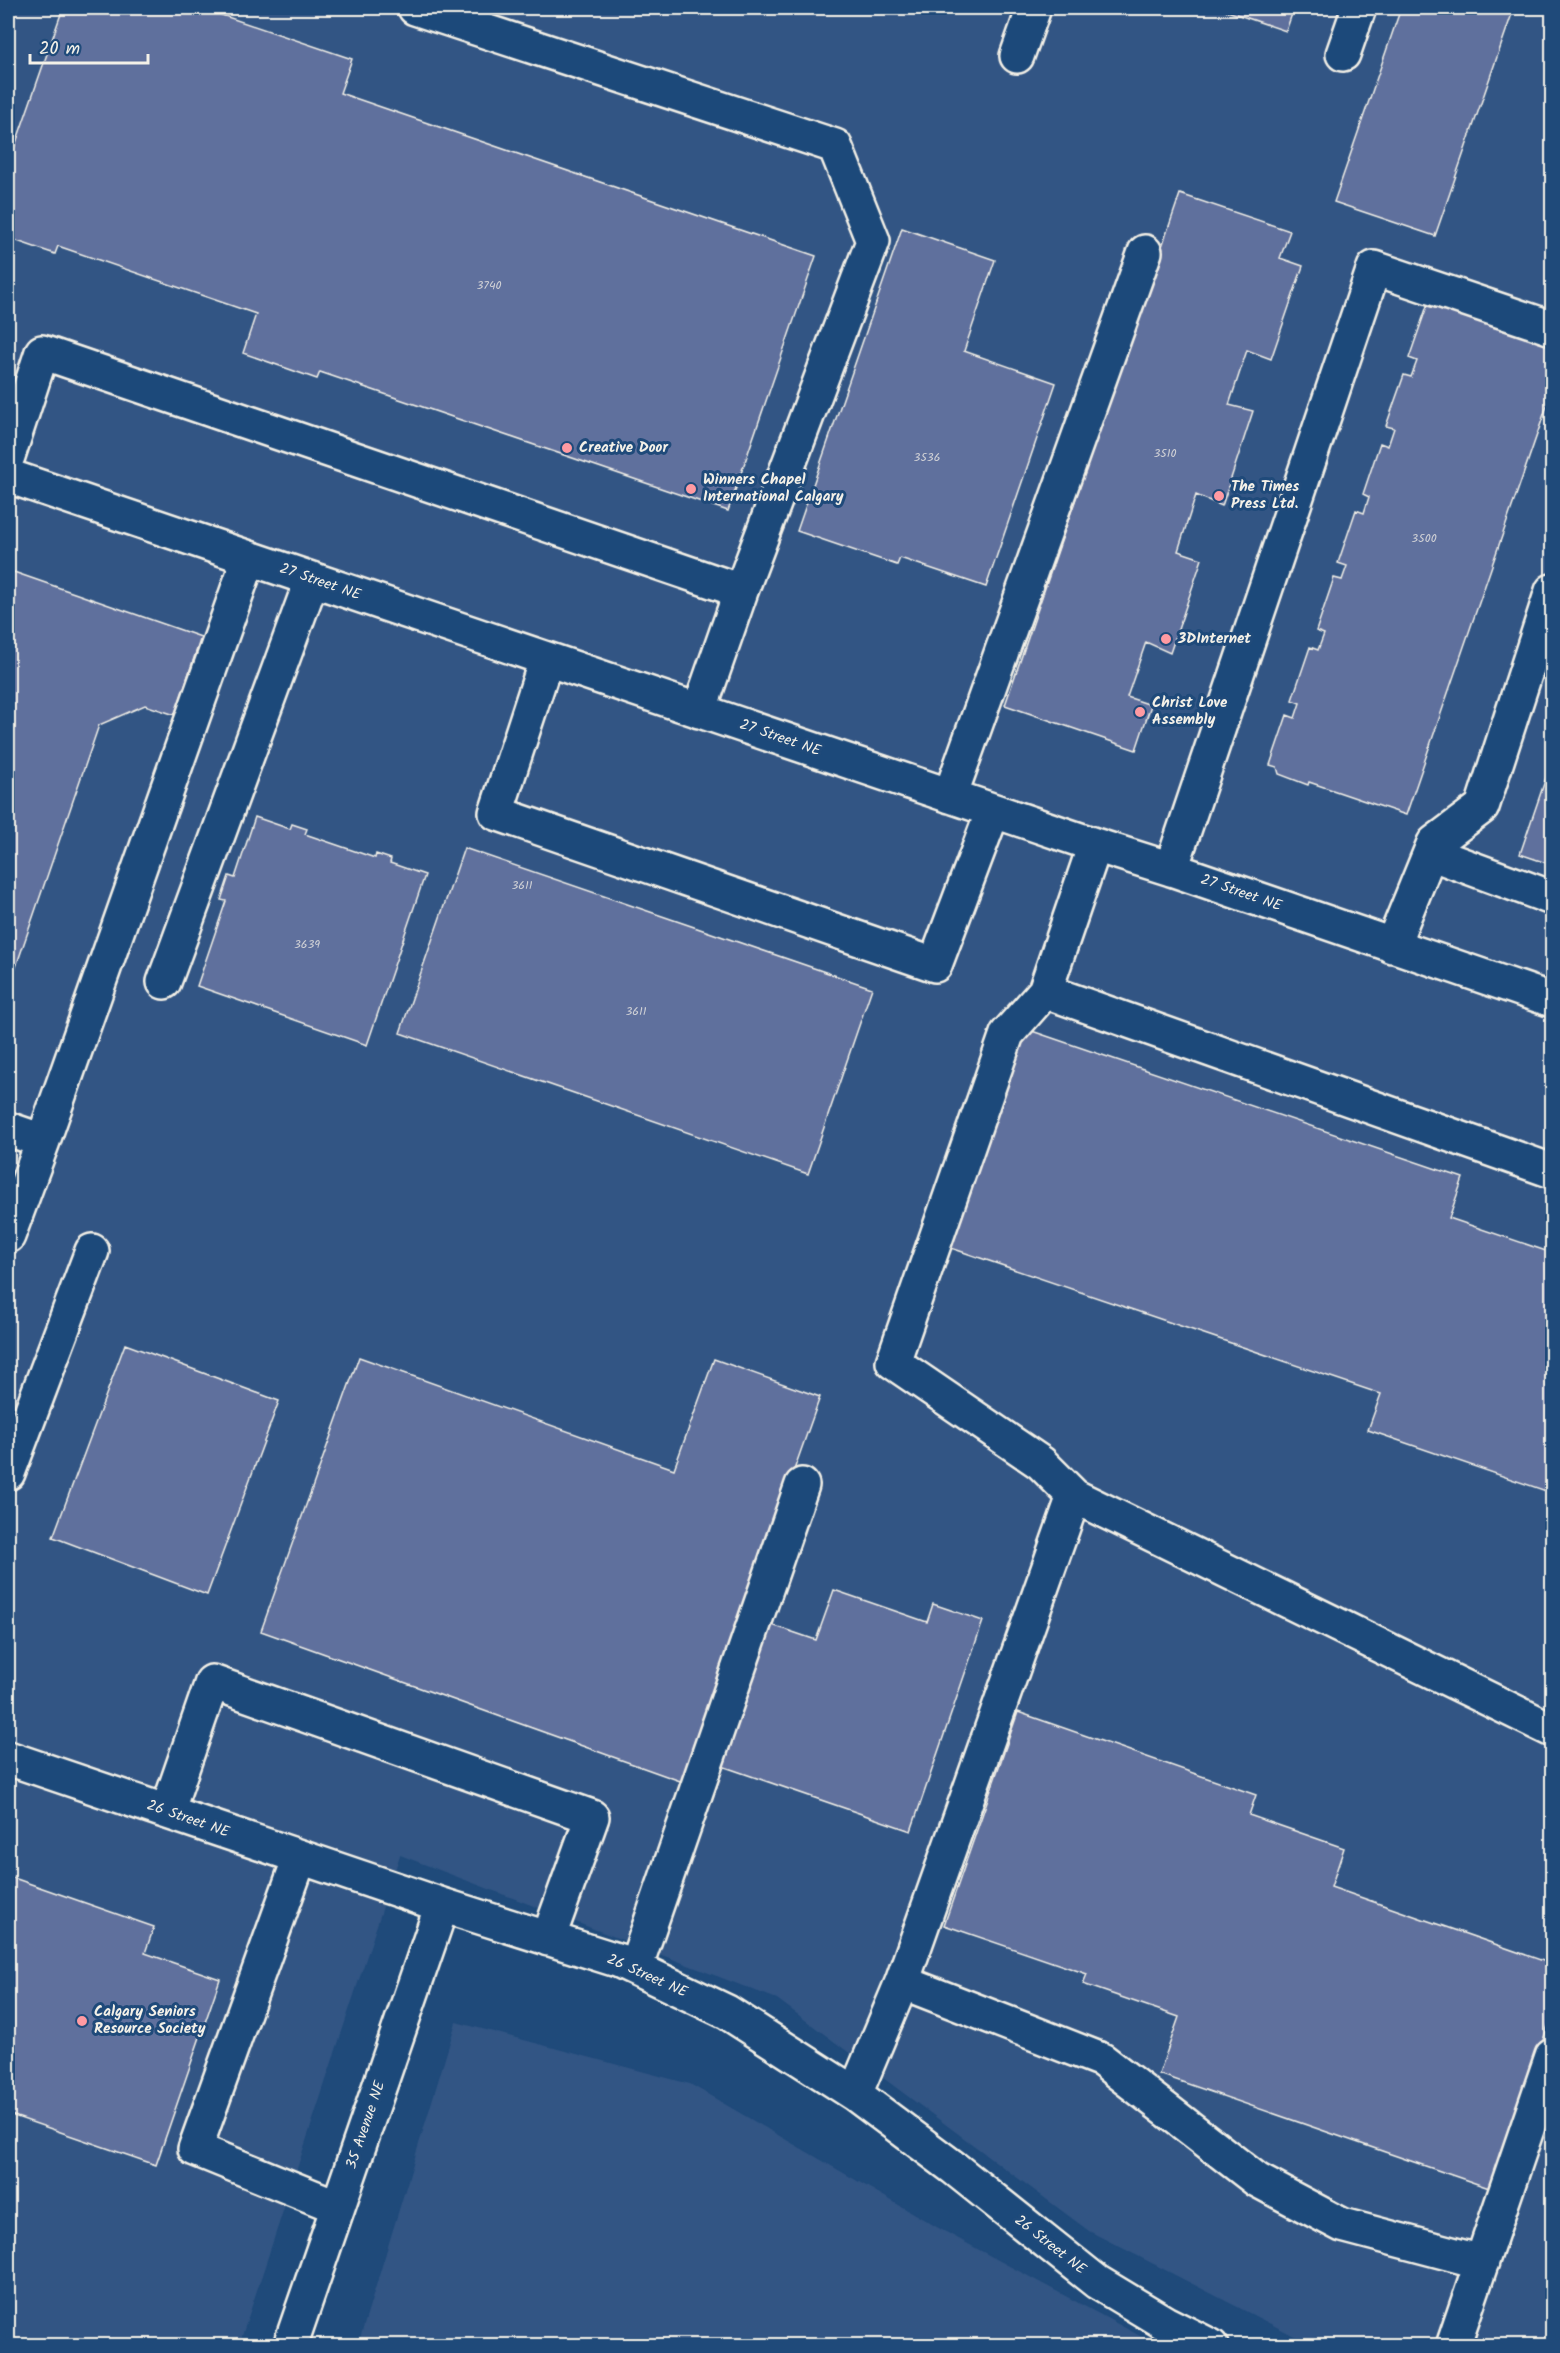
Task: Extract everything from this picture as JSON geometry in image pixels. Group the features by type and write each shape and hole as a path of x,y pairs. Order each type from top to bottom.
{"street":[{"path":"416,8 835,146 873,241 741,591 699,711"},
{"path":"1017,57 1034,8"},
{"path":"1343,54 1359,8"},
{"path":"950,796 1145,252"},
{"path":"1171,869 1374,268 1552,328"},
{"path":"8,456 42,352 741,591"},
{"name":"27 Street NE","path":"8,476 1552,1000"},
{"path":"8,1236 249,558"},
{"path":"164,982 312,579"},
{"path":"1392,946 1434,843 1482,807 1552,591"},
{"path":"546,660 496,813 935,965 993,811"},
{"path":"1095,846 1045,991 1007,1034 893,1362 1041,1463 1074,1496 1552,1730"},
{"path":"1430,853 1552,897"},
{"path":"1045,991 1552,1171"},
{"path":"8,1129 43,1141"},
{"path":"8,1473 92,1251"},
{"path":"635,1968 802,1485"},
{"path":"855,2094 902,1982 1074,1496"},
{"path":"167,1812 212,1682 592,1816 548,1939"},
{"name":"26 Street NE","path":"8,1758 441,1905 620,1961 727,2012 855,2094 954,2168 1097,2282 1165,2323 1211,2346"},
{"path":"300,1857 195,2149 338,2207"},
{"name":"35 Avenue NE","path":"290,2346 441,1905"},
{"path":"902,1982 1102,2060 1257,2180 1342,2225 1482,2262"},
{"path":"1453,2346 1552,2056"}],"shaded area":[{"path":"8,8 1552,8 1552,2345 1312,2345 1089,2231 777,1999 400,1855 239,2345 8,2346"},
{"path":"456,2022 690,2084 942,2230 1157,2345 358,2345"}],"building":[{"path":"63,8 201,8 352,59 340,93 816,256 728,511 320,372 317,379 243,353 256,314 58,246 55,254 8,238 8,162"},
{"path":"1218,8 1294,8 1286,31"},
{"path":"1401,8 1514,8 1435,236 1334,202"},
{"path":"1180,194 1290,231 1280,258 1303,266 1271,359 1247,350 1229,405 1253,411 1222,506 1196,495 1178,551 1202,559 1170,653 1146,642 1127,697 1151,705 1136,750 1005,705"},
{"path":"902,228 995,260 964,351 1056,383 986,587 900,558 897,565 797,531"},
{"path":"1436,305 1552,346 1552,391 1406,815 1309,782 1308,785 1279,774 1277,767 1270,765 1287,715 1295,718 1300,703 1292,700 1310,647 1318,650 1324,634 1316,631 1334,578 1342,580 1347,566 1338,563 1356,510 1364,513 1369,497 1363,494 1380,443 1388,446 1394,428 1386,426 1404,375 1411,377 1417,361 1409,358 1427,306 1435,308"},
{"path":"8,570 201,637 175,715 145,705 99,725 8,990"},
{"path":"1552,760 1552,865 1520,854"},
{"path":"255,817 290,829 292,824 307,829 305,834 375,858 376,854 391,859 390,863 425,875 367,1045 197,986 226,901 221,900 229,876 235,878"},
{"path":"464,848 872,988 808,1174 400,1033"},
{"path":"1026,1029 1463,1178 1449,1218 1552,1253 1552,1493 1368,1430 1381,1394 951,1248"},
{"path":"125,1344 279,1401 207,1595 53,1537"},
{"path":"359,1357 674,1469 714,1359 820,1397 683,1782 261,1631"},
{"path":"834,1590 927,1622 933,1604 983,1621 911,1831 719,1765 734,1721 738,1723 772,1625 816,1640"},
{"path":"1018,1712 1256,1795 1249,1815 1344,1848 1331,1887 1552,1964 1552,2014 1492,2189 1159,2074 1179,2017 1083,1984 1087,1974 944,1925"},
{"path":"8,1876 154,1927 145,1953 220,1979 156,2165 8,2114"}],"place":[{"name":"Creative Door","path":"567,448"},
{"name":"Winners Chapel International Calgary","path":"691,489"},
{"name":"The Times Press Ltd.","path":"1219,496"},
{"name":"3DInternet","path":"1166,639"},
{"name":"Christ Love Assembly","path":"1140,712"},
{"name":"Calgary Seniors Resource Society","path":"82,2021"}]}
